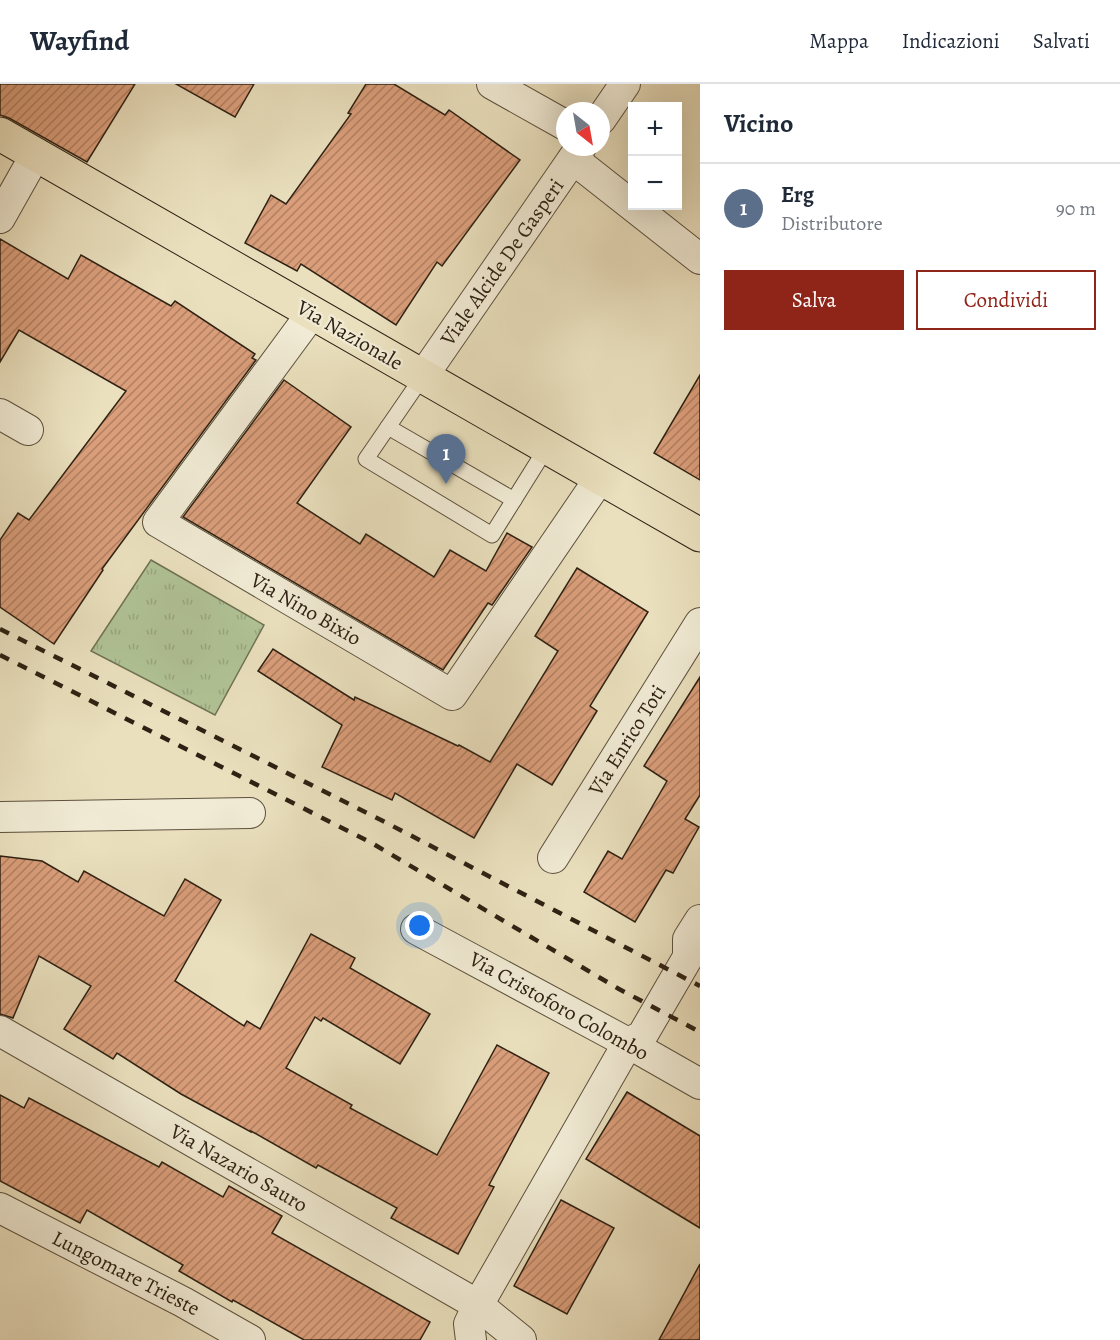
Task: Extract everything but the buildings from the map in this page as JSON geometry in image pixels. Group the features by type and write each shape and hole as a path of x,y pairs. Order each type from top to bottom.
{"main road":[{"name":"Via Nazionale","path":"0,134 700,535"}],"street":[{"path":"492,84 556,120"},
{"path":"610,106 625,84"},
{"path":"0,218 36,154"},
{"name":"Viale Alcide De Gasperi","path":"423,376 575,156"},
{"path":"580,156 700,259"},
{"name":"Via Nino Bixio","path":"312,313 158,522 452,695 600,478"},
{"path":"0,414 28,430"},
{"name":"Via Enrico Toti","path":"553,858 700,623"},
{"path":"0,817 250,813"},
{"name":"Via Cristoforo Colombo","path":"416,929 700,1084"},
{"path":"471,1340 469,1324 478,1305 628,1043 642,1036 688,957 694,930"},
{"name":"Via Nazario Sauro","path":"0,1031 478,1305 521,1340"},
{"name":"Lungomare Trieste","path":"0,1208 183,1302 250,1340"}],"lane":[{"path":"423,376 366,459 492,534 547,447"},
{"path":"388,427 514,500"}],"green space":[{"path":"151,560 264,625 215,715 91,651"}],"railway":[{"path":"0,629 381,820 700,986"},
{"path":"0,655 370,842 619,989 700,1032"}],"place":[{"name":"Erg","path":"446,484"}]}
